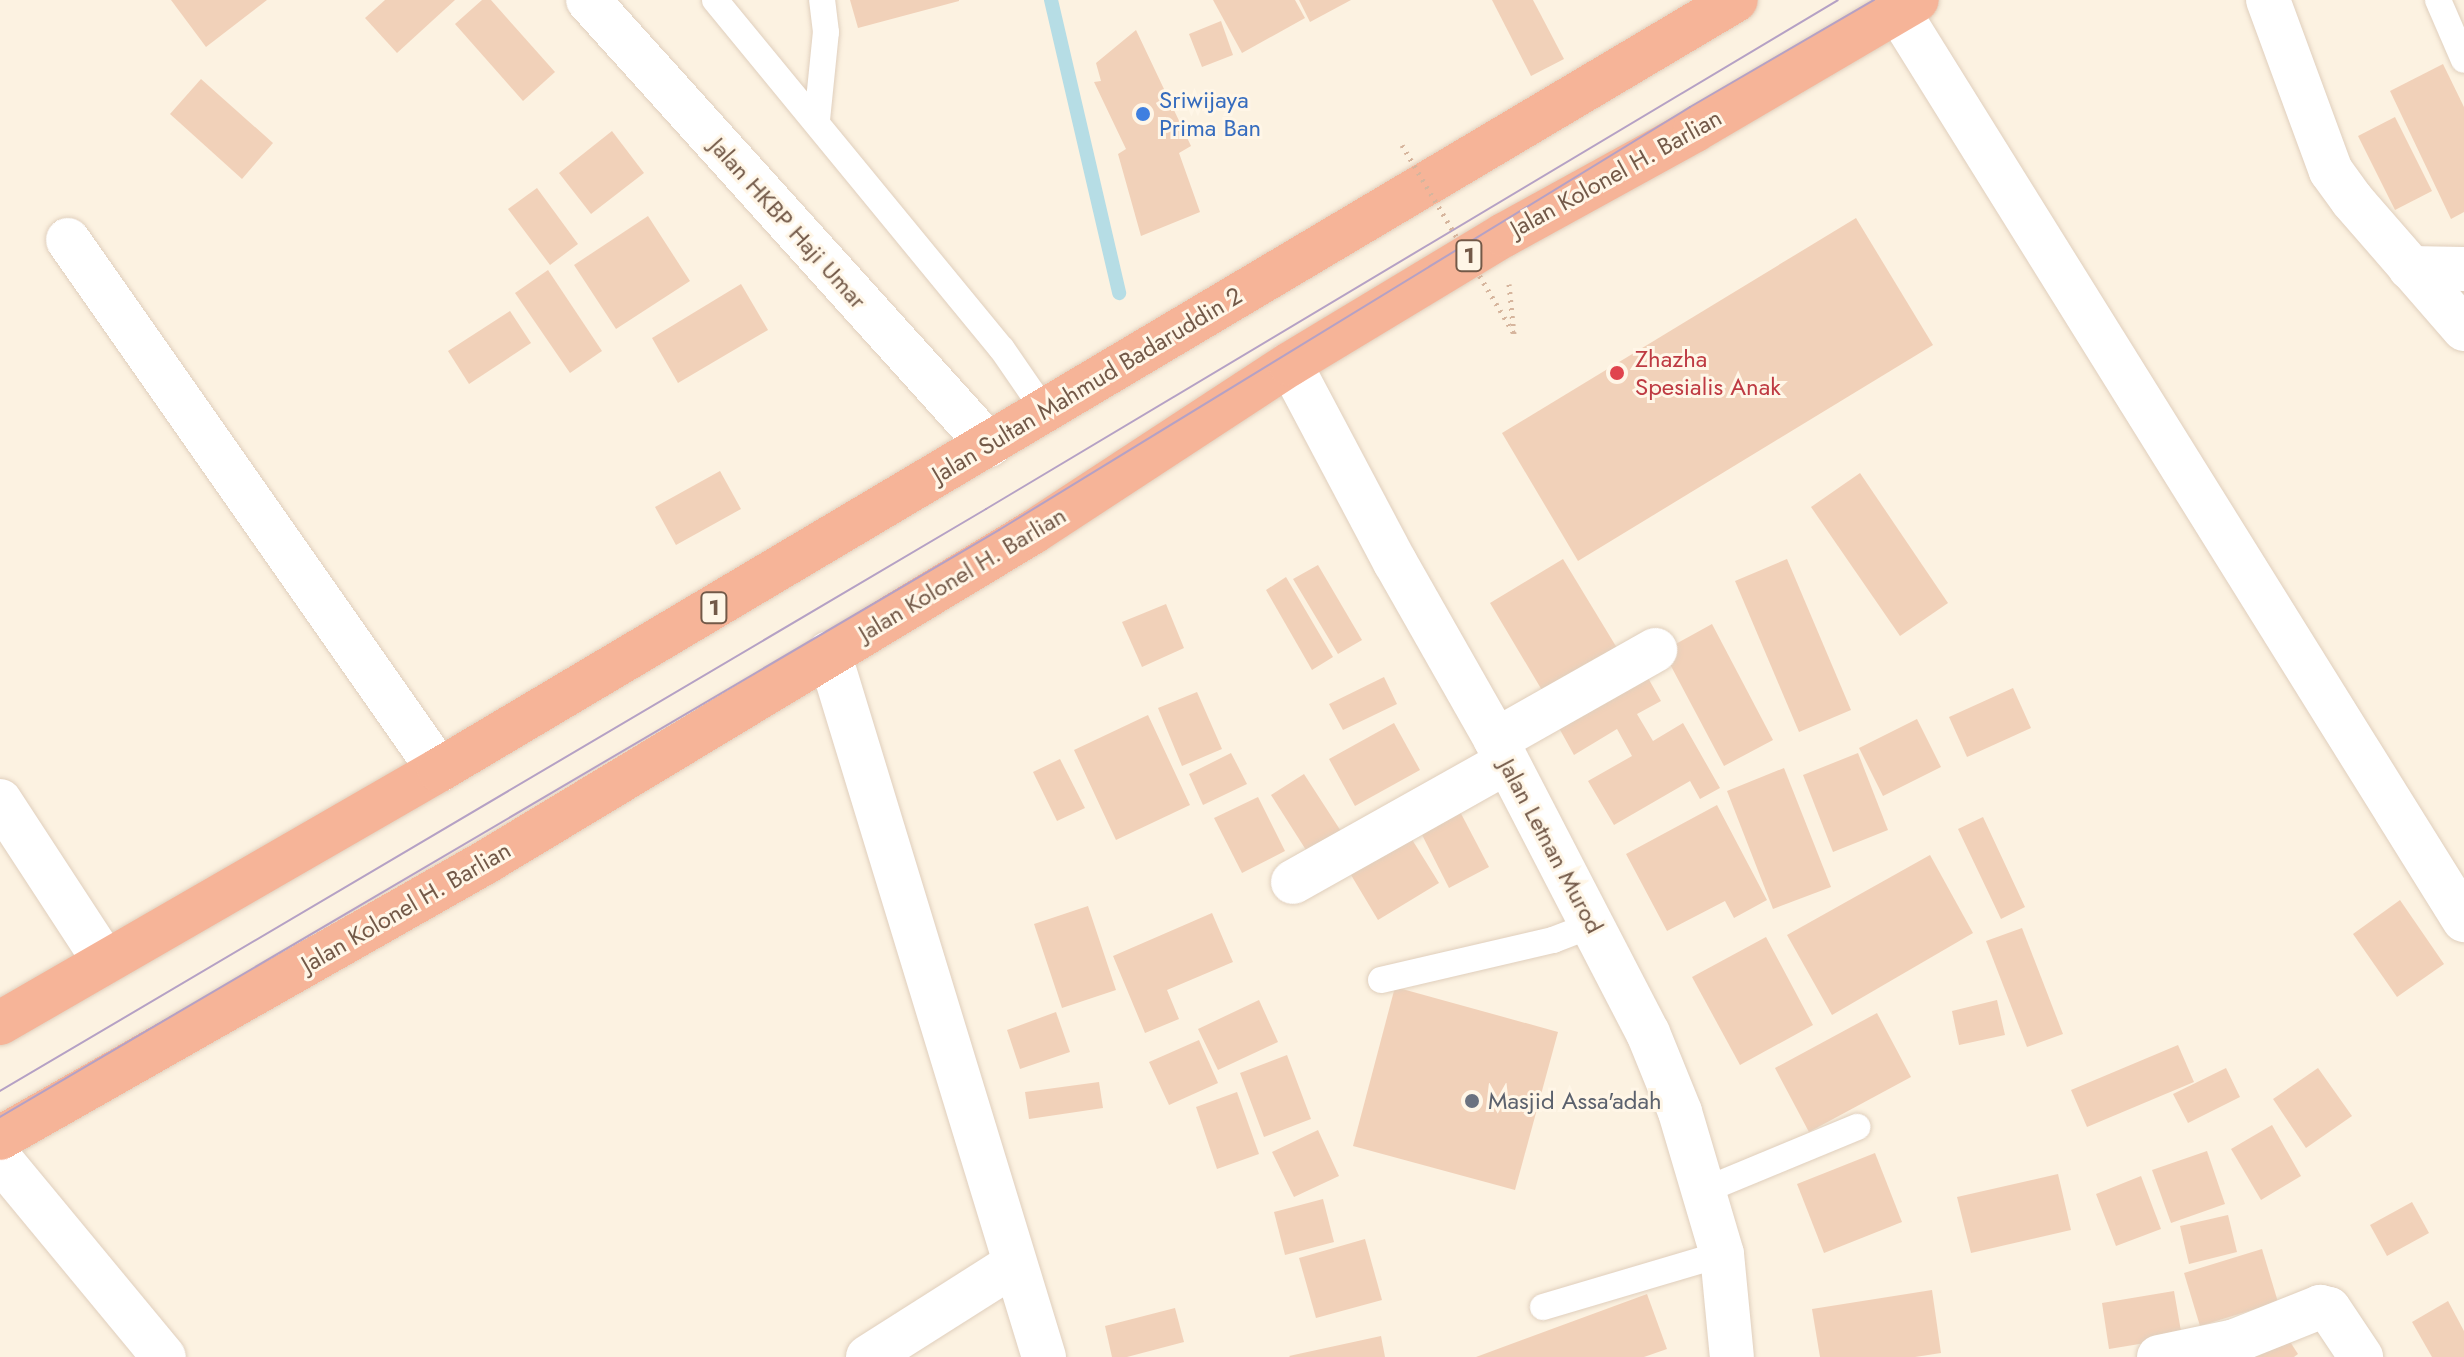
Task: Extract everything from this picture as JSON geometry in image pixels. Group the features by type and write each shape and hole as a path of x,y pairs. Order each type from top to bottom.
{"highway":[{"name":"Jalan Sultan Mahmud Badaruddin 2","path":"439,770 1736,0"},
{"name":"Jalan Kolonel H. Barlian","path":"0,1138 486,862 1033,532 1290,364 1504,235 1695,130 1908,5"},
{"name":"1","path":"0,1023 439,770"}],"street":[{"name":"Jalan HKBP Haji Umar","path":"588,0 989,445"},
{"path":"2268,0 2331,171 2352,200 2464,329"},
{"path":"1908,5 2464,920"},
{"path":"68,240 439,770"},
{"path":"2410,268 2464,269"},
{"name":"Jalan Letnan Murod","path":"1290,364 1395,562 1502,751 1648,1033 1680,1112 1722,1254 1732,1357"},
{"path":"1293,882 1502,751 1655,650"},
{"path":"829,653 1013,1265 1044,1357"},
{"path":"0,801 105,962"},
{"path":"0,1159 164,1357"},
{"path":"868,1357 1013,1265"},
{"path":"2159,1357 2235,1341 2320,1307 2329,1309 2361,1357"}],"lane":[{"path":"715,0 817,120 1002,349 1044,410"},
{"path":"817,120 826,32 822,0"},
{"path":"2441,1 2464,60"},
{"path":"1381,980 1553,940 1592,925"},
{"path":"1705,1190 1857,1127"},
{"path":"1543,1307 1722,1254"}],"path":[{"path":"1402,145 1514,334"}],"building":[{"path":"171,0 267,0 206,47"},
{"path":"385,0 455,0 397,53 365,18"},
{"path":"482,0 491,0 555,72 523,101 455,24"},
{"path":"850,0 959,0 959,1 858,28"},
{"path":"1213,0 1295,0 1305,18 1242,53"},
{"path":"1299,0 1351,0 1310,22"},
{"path":"1492,0 1533,0 1564,59 1531,76"},
{"path":"1221,21 1233,55 1202,67 1189,34"},
{"name":"Sriwijaya Prima Ban","path":"1136,30 1191,146 1179,153 1200,212 1141,236 1118,154 1126,149 1094,82 1101,81 1096,63"},
{"path":"2443,64 2464,107 2464,212 2451,219 2390,91"},
{"path":"201,79 273,143 242,179 170,114"},
{"path":"2395,117 2432,191 2395,210 2358,136"},
{"path":"612,131 644,173 591,214 559,173"},
{"path":"537,188 578,244 550,265 508,209"},
{"path":"648,216 690,281 616,329 574,265"},
{"path":"1856,218 1933,345 1578,561 1502,433"},
{"path":"548,270 602,351 570,373 515,293"},
{"path":"741,284 768,330 678,383 652,338"},
{"path":"510,311 531,343 469,384 448,351"},
{"path":"720,471 741,509 676,545 655,507"},
{"path":"1860,473 1948,603 1900,636 1811,507"},
{"path":"1563,559 1617,648 1543,692 1490,603"},
{"path":"1787,559 1851,710 1799,732 1735,581"},
{"path":"1318,565 1362,640 1338,654 1293,579"},
{"path":"1286,577 1333,657 1312,670 1266,590"},
{"path":"1166,604 1184,648 1142,667 1122,622"},
{"path":"1712,624 1773,740 1724,766 1663,651"},
{"path":"1643,669 1661,701 1637,714 1653,741 1683,723 1720,788 1700,799 1690,781 1614,825 1588,781 1632,756 1617,729 1574,755 1554,719"},
{"path":"1384,677 1397,704 1343,730 1329,704"},
{"path":"2013,688 2031,728 1967,757 1949,717"},
{"path":"1197,692 1222,749 1182,766 1158,708"},
{"path":"1148,715 1190,805 1116,840 1074,750"},
{"path":"1917,719 1941,767 1883,796 1859,748"},
{"path":"1394,723 1420,770 1355,806 1329,759"},
{"path":"1231,753 1247,784 1203,805 1189,774"},
{"path":"1858,753 1888,830 1833,852 1803,775"},
{"path":"1060,759 1085,808 1057,821 1033,772"},
{"path":"1784,768 1831,887 1773,909 1727,791"},
{"path":"1304,774 1346,839 1313,861 1271,795"},
{"path":"1258,797 1285,851 1242,873 1214,818"},
{"path":"1456,804 1489,867 1449,888 1417,825"},
{"path":"1717,805 1767,900 1734,918 1725,901 1667,931 1626,854"},
{"path":"1983,817 2025,907 2001,919 1958,829"},
{"path":"1408,833 1439,883 1378,920 1348,870"},
{"path":"1930,855 1973,933 1832,1015 1787,935"},
{"path":"2400,900 2444,964 2397,997 2353,934"},
{"path":"1088,906 1116,990 1062,1008 1034,924"},
{"path":"1212,913 1233,962 1167,990 1179,1019 1145,1033 1113,956"},
{"path":"2022,928 2063,1034 2027,1047 1986,941"},
{"path":"1766,937 1813,1025 1740,1065 1692,977"},
{"path":"1395,987 1558,1032 1515,1190 1353,1146"},
{"path":"1259,1000 1278,1042 1218,1070 1198,1029"},
{"path":"1997,1000 2005,1035 1959,1045 1952,1011"},
{"path":"1056,1012 1070,1052 1020,1069 1007,1030"},
{"path":"1877,1013 1911,1077 1809,1132 1775,1068"},
{"path":"1199,1040 1218,1083 1169,1105 1149,1062"},
{"path":"2178,1045 2194,1082 2087,1127 2071,1090"},
{"path":"1287,1055 1311,1119 1264,1137 1240,1073"},
{"path":"2226,1068 2240,1097 2188,1123 2173,1094"},
{"path":"2318,1068 2352,1116 2306,1148 2273,1099"},
{"path":"1099,1082 1103,1108 1029,1119 1025,1092"},
{"path":"1237,1092 1259,1154 1217,1169 1196,1107"},
{"path":"2272,1125 2301,1176 2261,1200 2231,1149"},
{"path":"1318,1130 1339,1176 1294,1197 1272,1152"},
{"path":"2207,1151 2225,1204 2171,1223 2152,1170"},
{"path":"1875,1153 1902,1222 1824,1253 1797,1184"},
{"path":"2058,1174 2071,1230 1971,1253 1957,1197"},
{"path":"2141,1176 2161,1229 2116,1246 2096,1194"},
{"path":"1323,1199 1334,1242 1285,1255 1274,1212"},
{"path":"2412,1202 2429,1233 2387,1256 2370,1225"},
{"path":"2228,1215 2237,1252 2189,1264 2180,1226"},
{"path":"1365,1239 1382,1300 1316,1318 1299,1258"},
{"path":"2262,1249 2278,1302 2200,1326 2184,1273"},
{"path":"1932,1290 1941,1353 1915,1357 1820,1357 1812,1309"},
{"path":"2174,1291 2182,1337 2109,1349 2102,1303"},
{"path":"1647,1294 1667,1349 1644,1357 1476,1357"},
{"path":"2448,1301 2464,1331 2464,1357 2432,1357 2412,1322"},
{"path":"1175,1308 1184,1342 1127,1357 1112,1357 1105,1326"},
{"path":"2283,1331 2298,1354 2294,1357 2242,1357"},
{"path":"1381,1336 1385,1357 1289,1356"}],"waterway":[{"path":"1051,0 1119,293"}],"tram line":[{"path":"0,1091 986,509 1838,0"},
{"path":"0,1117 999,530 1690,107 1874,0"}],"place":[{"name":"Sriwijaya Prima Ban","path":"1143,114"},
{"name":"Zhazha Spesialis Anak","path":"1617,373"},
{"name":"Masjid Assa'adah","path":"1472,1101"}]}
